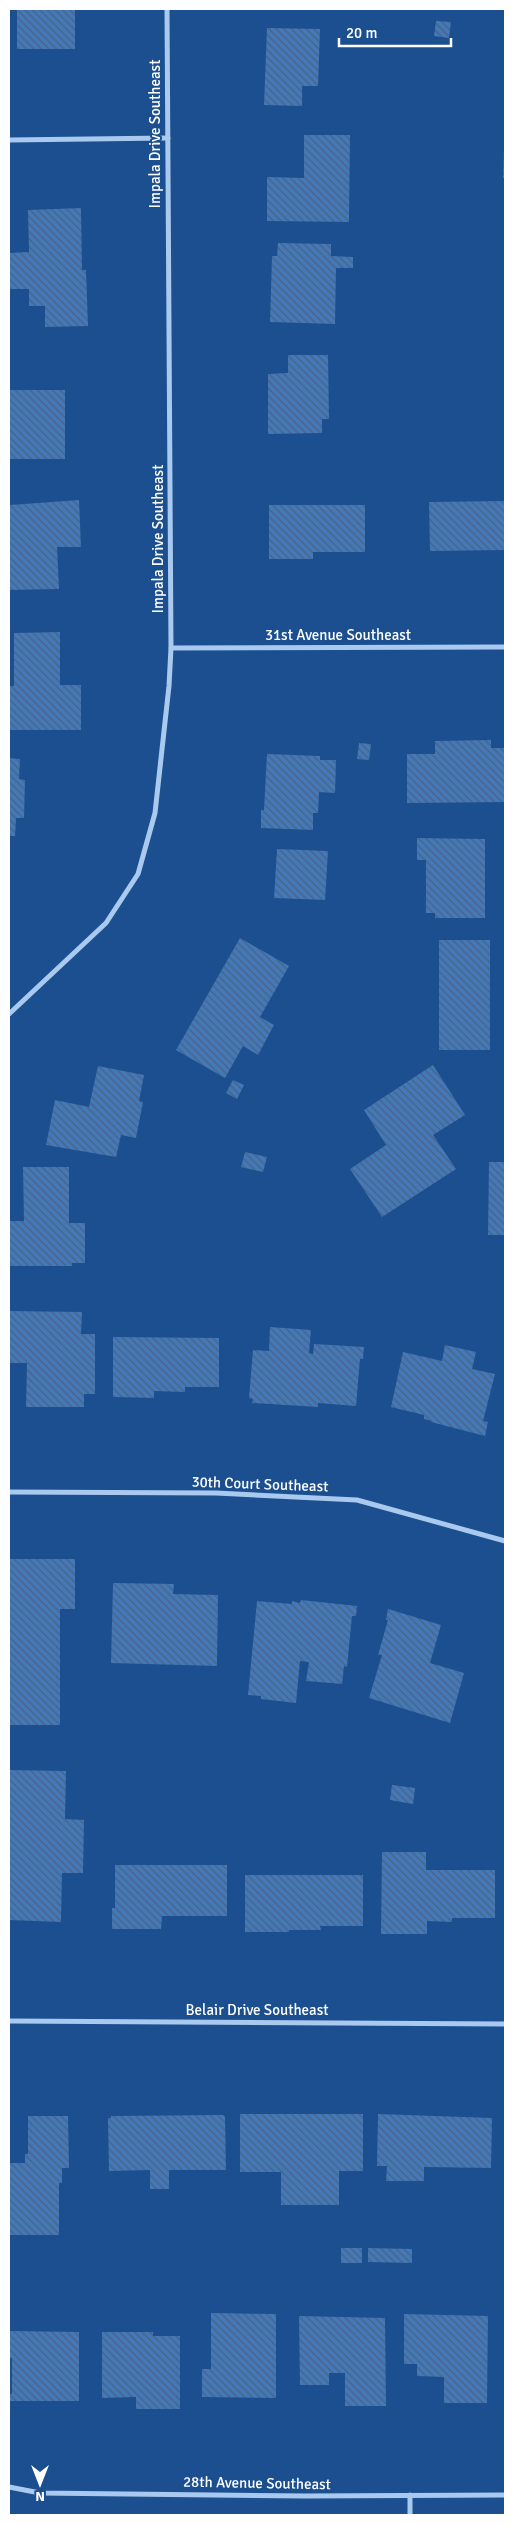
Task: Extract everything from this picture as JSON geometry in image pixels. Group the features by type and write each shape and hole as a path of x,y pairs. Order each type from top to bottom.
{"street":[{"name":"Impala Drive Southeast","path":"9,1014 106,923 138,874 155,813 170,686 171,648 167,9"},
{"path":"9,140 168,138"},
{"name":"31st Avenue Southeast","path":"171,648 505,648"},
{"name":"30th Court Southeast","path":"9,1492 216,1493 357,1500 505,1541"},
{"name":"Belair Drive Southeast","path":"9,2020 505,2024"},
{"name":"28th Avenue Southeast","path":"9,2487 40,2493 305,2496 505,2495"},
{"path":"410,2495 410,2515"}],"building":[{"path":"17,9 75,9 75,49 17,49"},
{"path":"436,21 451,22 449,38 434,36"},
{"path":"267,28 320,29 318,86 302,86 302,106 264,105"},
{"path":"304,135 350,135 349,222 267,221 267,177 304,178"},
{"path":"504,148 505,178 503,178"},
{"path":"81,208 82,270 86,270 88,326 45,327 45,306 29,306 29,289 9,289 9,253 29,252 28,210"},
{"path":"278,243 331,244 331,256 353,257 353,268 336,268 335,324 270,322 272,256 277,256"},
{"path":"288,355 328,355 329,419 322,419 322,433 268,434 268,374 288,373"},
{"path":"9,390 65,390 65,459 9,459"},
{"path":"79,500 81,547 57,547 59,589 9,590 10,505"},
{"path":"505,501 505,550 430,551 429,502"},
{"path":"269,505 365,505 365,552 313,552 313,559 269,559"},
{"path":"60,632 60,685 81,685 81,730 9,730 9,686 14,686 14,633"},
{"path":"491,740 491,748 505,748 505,802 407,803 407,754 435,754 435,741"},
{"path":"359,743 371,744 369,760 357,759"},
{"path":"267,754 320,756 320,760 336,760 335,793 319,792 318,813 313,813 313,830 261,828 261,810 264,810"},
{"path":"9,758 20,759 19,779 25,780 24,818 16,818 15,836 9,836"},
{"path":"417,838 485,839 485,918 435,918 435,913 426,913 426,860 417,860"},
{"path":"277,849 328,851 325,900 274,898"},
{"path":"240,938 289,966 260,1017 274,1025 258,1055 243,1046 225,1078 176,1050"},
{"path":"439,940 490,940 490,1050 439,1050"},
{"path":"433,1065 465,1115 433,1135 456,1169 382,1217 350,1169 386,1145 364,1110"},
{"path":"98,1066 144,1075 139,1101 143,1102 136,1138 121,1135 116,1157 46,1145 55,1100 89,1107"},
{"path":"233,1080 244,1085 237,1099 226,1093"},
{"path":"245,1152 267,1157 263,1172 241,1167"},
{"path":"489,1162 505,1162 505,1235 488,1235"},
{"path":"23,1167 69,1167 69,1223 85,1223 85,1263 72,1263 72,1266 9,1266 9,1221 24,1221"},
{"path":"9,1311 82,1312 81,1334 95,1334 95,1394 84,1394 84,1407 26,1407 27,1363 9,1363"},
{"path":"270,1327 311,1330 309,1353 313,1354 314,1344 364,1347 363,1359 360,1359 356,1406 318,1403 318,1407 252,1403 253,1399 249,1398 253,1350 269,1351"},
{"path":"113,1337 219,1338 219,1387 185,1387 185,1392 154,1391 154,1398 113,1397"},
{"path":"445,1345 476,1352 472,1369 495,1374 483,1421 488,1422 485,1436 431,1422 424,1419 424,1415 391,1407 403,1352 442,1361"},
{"path":"9,1559 75,1559 75,1609 60,1609 60,1725 9,1725"},
{"path":"113,1583 174,1584 173,1594 218,1595 217,1666 111,1663"},
{"path":"301,1600 357,1606 356,1616 352,1616 347,1667 344,1666 342,1684 306,1681 309,1662 300,1661 296,1703 261,1699 261,1696 248,1695 257,1601 292,1604 292,1601 300,1603"},
{"path":"388,1609 441,1625 430,1663 464,1673 450,1723 369,1698 382,1655 378,1655 388,1620 386,1620"},
{"path":"10,1770 66,1771 65,1819 84,1820 83,1873 62,1873 61,1922 9,1920"},
{"path":"392,1785 415,1788 413,1804 390,1800"},
{"path":"382,1852 426,1852 426,1870 495,1870 495,1918 452,1918 452,1922 427,1921 427,1934 381,1934"},
{"path":"115,1865 227,1865 227,1916 162,1916 161,1929 112,1929 112,1908 115,1908"},
{"path":"245,1875 363,1875 363,1926 320,1926 321,1930 289,1930 289,1932 245,1932"},
{"path":"240,2114 363,2114 363,2171 339,2171 339,2205 281,2205 281,2172 240,2172"},
{"path":"378,2114 492,2118 491,2168 424,2167 424,2181 386,2181 387,2166 377,2166"},
{"path":"223,2115 225,2117 226,2170 169,2170 169,2189 150,2189 150,2170 109,2171 108,2118 111,2118 111,2116"},
{"path":"28,2116 68,2116 69,2168 62,2168 62,2183 59,2183 59,2235 9,2235 9,2163 25,2163 25,2154 28,2154"},
{"path":"341,2248 362,2248 362,2263 341,2263"},
{"path":"368,2248 412,2249 412,2263 368,2262"},
{"path":"211,2313 276,2314 276,2398 202,2397 202,2369 211,2369"},
{"path":"404,2314 488,2316 487,2403 444,2403 444,2377 417,2376 417,2364 404,2364"},
{"path":"299,2316 385,2318 386,2406 345,2406 345,2373 329,2373 329,2385 300,2385"},
{"path":"9,2331 79,2332 79,2401 9,2401 9,2394 12,2394 12,2358 9,2358"},
{"path":"102,2332 153,2332 153,2336 180,2336 180,2409 136,2409 136,2397 102,2398"}]}
